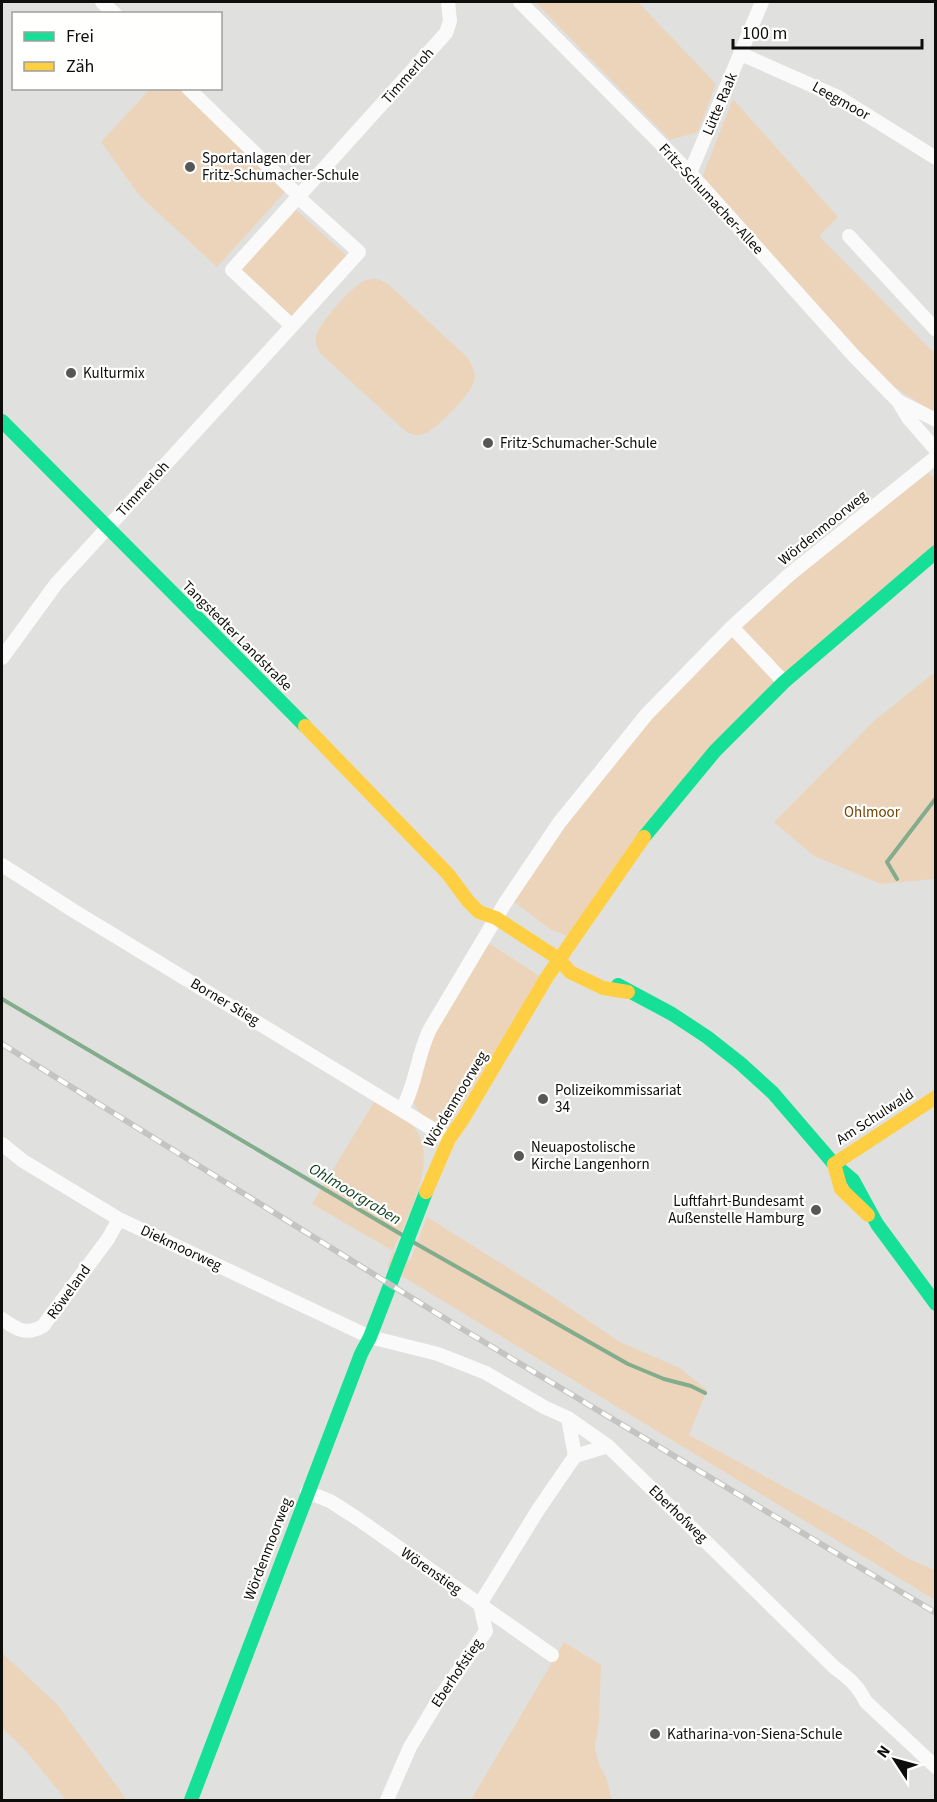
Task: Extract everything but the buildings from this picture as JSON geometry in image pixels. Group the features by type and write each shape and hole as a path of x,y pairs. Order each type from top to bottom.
{"street":[{"name":"Timmerloh","path":"292,326 232,270 446,33 450,21 448,2"},
{"name":"Fritz-Schumacher-Allee","path":"520,2 690,173 854,356 898,401 909,419 936,450"},
{"name":"Lütte Raak","path":"690,173 762,2"},
{"name":"Leegmoor","path":"741,54 808,82 838,98 936,158"},
{"name":"Timmerloh","path":"2,658 56,584 359,252 298,197 190,90"},
{"path":"849,236 936,330"},
{"name":"Fritz-Schumacher-Allee","path":"898,401 936,420"},
{"name":"Tangstedter Landstraße","path":"2,421 448,874 488,902 496,918 559,959 575,961 609,978 628,992 686,1023 740,1063 786,1107 834,1164 841,1189 878,1224 936,1304"},
{"name":"Wördenmoorweg","path":"402,1109 408,1098 420,1050 429,1029 496,918 559,824 647,714 732,627 789,575 936,457"},
{"name":"Wördenmoorweg","path":"192,1800 307,1492 361,1354 370,1337 436,1164 449,1139 559,959 652,826 715,751 784,682 936,552"},
{"path":"732,627 784,682"},
{"name":"Borner Stieg","path":"2,865 449,1139"},
{"name":"Am Schulwald","path":"834,1164 936,1098"},
{"name":"Diekmoorweg","path":"2,1144 23,1161 119,1218 370,1337"},
{"name":"Röweland","path":"2,1319 22,1331 31,1331 43,1326 108,1239 119,1218"},
{"name":"Eberhofweg","path":"370,1337 438,1354 486,1373 544,1407 568,1418 608,1446 835,1668 848,1677 859,1689 866,1702 936,1767"},
{"path":"568,1418 575,1456"},
{"path":"480,1604 538,1510 575,1456 608,1446"},
{"name":"Wörenstieg","path":"307,1492 330,1501 349,1513 552,1655"},
{"name":"Eberhofstieg","path":"387,1800 410,1747 439,1699 486,1631 480,1604"}],"green space":[{"path":"535,2 638,2 716,84 698,132 670,140"},
{"name":"Sportanlagen der Fritz-Schumacher-Schule","path":"149,90 181,90 286,191 217,267 139,195 101,142"},
{"path":"733,99 838,217 819,236 935,354 935,411 928,409 890,384 702,177"},
{"path":"293,207 347,256 292,317 239,268"},
{"path":"378,279 388,284 466,356 474,371 475,378 472,387 460,402 438,425 420,435 404,430 322,355 316,344 318,331 344,297 364,281"},
{"path":"928,473 935,478 936,544 791,668 567,936 550,929 513,901 592,789 649,720 747,621 825,553"},
{"name":"Ohlmoor","path":"935,672 935,879 881,884 814,856 774,822 875,720"},
{"path":"487,942 541,977 448,1126 443,1126 427,1119 416,1107 413,1097 428,1043"},
{"path":"374,1102 398,1114 411,1124 420,1137 424,1152 419,1186 393,1251 312,1204"},
{"path":"427,1217 537,1286 620,1342 680,1368 707,1390 689,1435 871,1534 907,1558 935,1570 935,1600 387,1267 393,1251 410,1261"},
{"path":"564,1642 601,1665 599,1721 595,1748 612,1800 471,1800"},
{"path":"2,1653 58,1705 125,1800 66,1800 26,1751 2,1728"}],"waterway":[{"name":"Ohlmoorgraben","path":"897,879 887,862 936,798"},
{"name":"Ohlmoorgraben","path":"2,999 404,1236"},
{"name":"Ohlmoorgraben","path":"413,1242 628,1364 705,1393"}],"railway":[{"path":"2,1044 454,1324 936,1613"}],"traffic: fast":[{"path":"2,421 305,726"},
{"path":"644,837 715,751 784,682 936,552"},
{"path":"618,985 672,1014 707,1037 773,1093 834,1164 853,1180 877,1224 936,1304"},
{"path":"191,1800 361,1354 370,1337 426,1192"}],"traffic: slow":[{"path":"305,726 448,874 479,912 496,918 559,959 570,972 603,988 628,992"},
{"path":"426,1192 449,1139 547,977 644,837"},
{"path":"834,1164 936,1097"},
{"path":"834,1164 841,1189 868,1215"}],"place":[{"name":"Sportanlagen der Fritz-Schumacher-Schule","path":"190,167"},
{"name":"Kulturmix","path":"71,373"},
{"name":"Fritz-Schumacher-Schule","path":"488,443"},
{"name":"Polizeikommissariat 34","path":"543,1099"},
{"name":"Neuapostolische Kirche Langenhorn","path":"519,1156"},
{"name":"Luftfahrt-Bundesamt Außenstelle Hamburg","path":"816,1210"},
{"name":"Katharina-von-Siena-Schule","path":"655,1734"}]}
